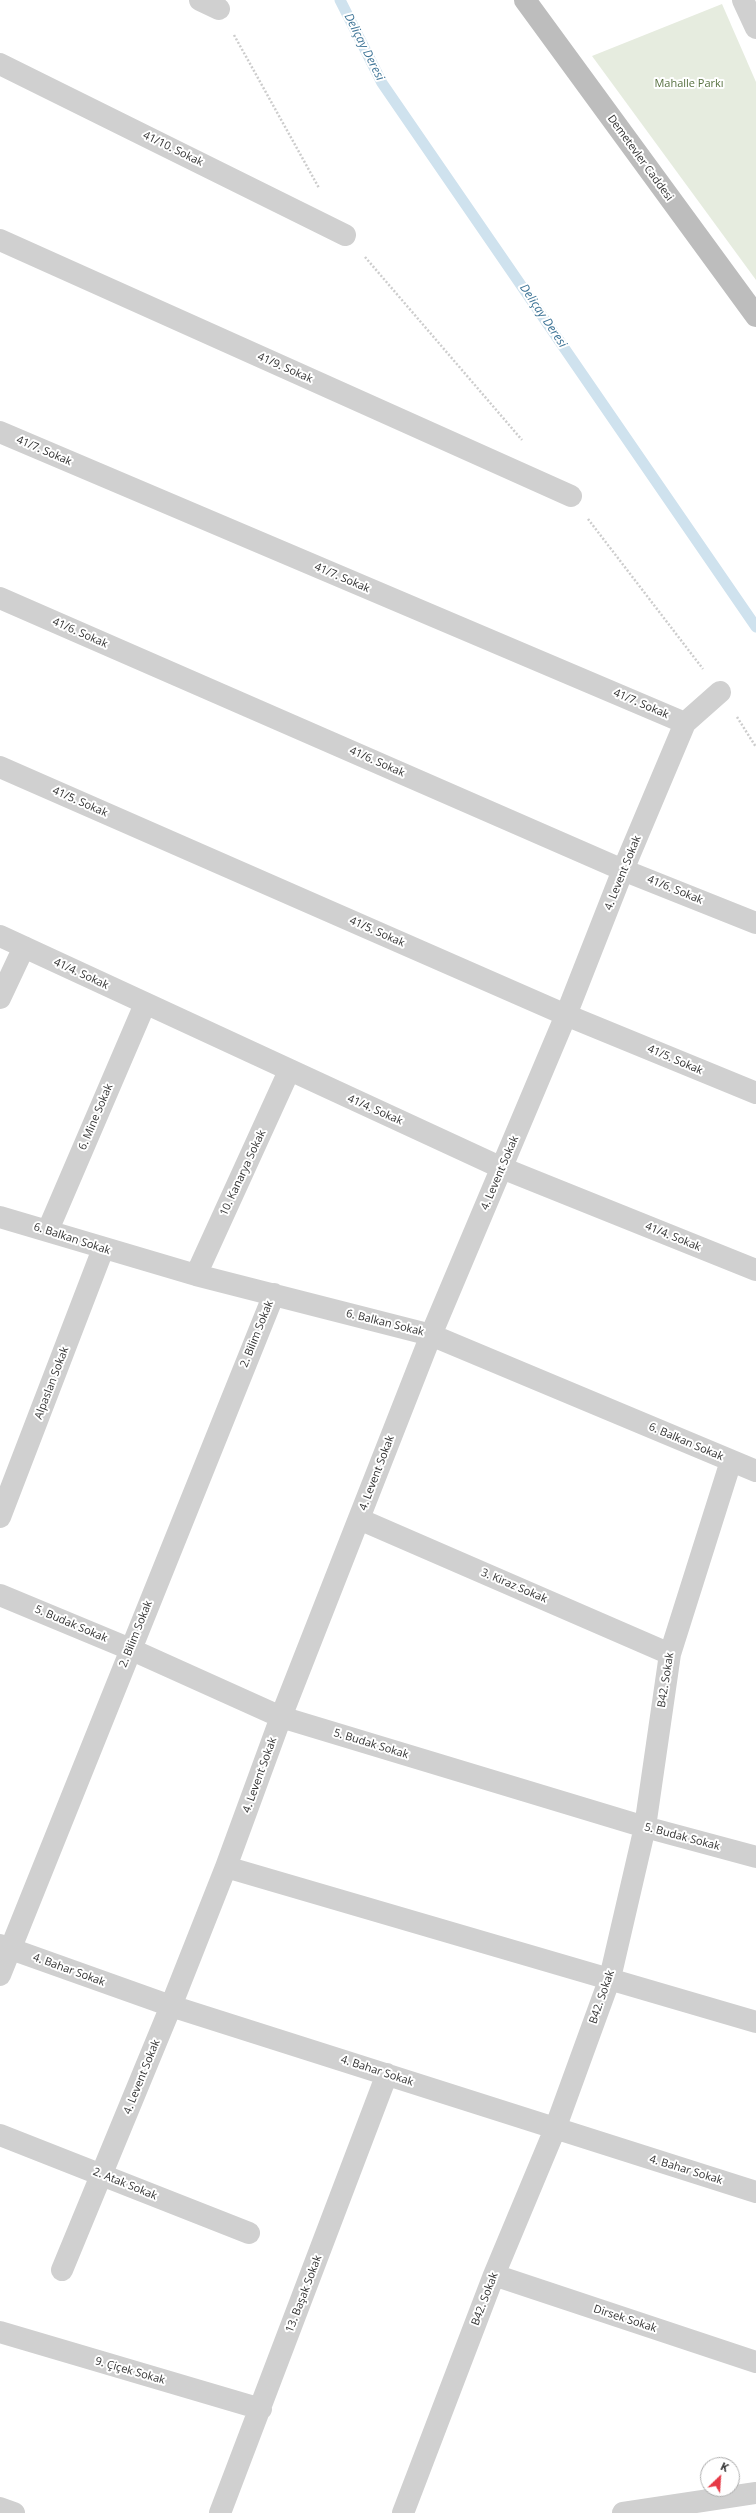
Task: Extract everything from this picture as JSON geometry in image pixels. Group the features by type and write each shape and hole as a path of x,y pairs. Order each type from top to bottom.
{"main road":[{"name":"Demetevler Caddesi","path":"525,0 755,313"}],"street":[{"path":"743,0 756,28"},
{"name":"41/10. Sokak","path":"0,64 345,234"},
{"name":"41/9. Sokak","path":"0,240 571,496"},
{"name":"41/7. Sokak","path":"0,432 685,723"},
{"name":"41/6. Sokak","path":"0,598 623,870 756,923"},
{"name":"4. Levent Sokak","path":"62,2270 171,2006 226,1867 281,1717 431,1335 566,1015 623,870 685,723 720,692"},
{"name":"41/5. Sokak","path":"0,767 566,1015 756,1094"},
{"name":"41/4. Sokak","path":"0,936 289,1071 502,1168 756,1270"},
{"path":"0,998 24,947"},
{"name":"6. Mine Sokak","path":"48,1230 145,1004"},
{"name":"10. Kanarya Sokak","path":"196,1275 289,1071"},
{"name":"6. Balkan Sokak","path":"0,1217 48,1230 103,1249 196,1275 431,1335 756,1471"},
{"name":"Alpaslan Sokak","path":"0,1517 103,1249"},
{"name":"2. Bilim Sokak","path":"0,1975 5,1947 130,1649 274,1294"},
{"name":"B42. Sokak","path":"403,2513 494,2275 555,2129 610,1978 645,1827 670,1654 731,1460"},
{"name":"3. Kiraz Sokak","path":"359,1519 670,1654"},
{"name":"5. Budak Sokak","path":"0,1595 130,1649 281,1717 645,1827 756,1857"},
{"path":"226,1867 610,1978 756,2022"},
{"name":"4. Bahar Sokak","path":"5,1947 171,2006 756,2192"},
{"name":"13. Başak Sokak","path":"220,2513 261,2409 387,2074"},
{"name":"2. Atak Sokak","path":"0,2135 249,2233"},
{"name":"Dirsek Sokak","path":"494,2275 756,2362"},
{"name":"9. Çiçek Sokak","path":"0,2332 261,2409"},
{"path":"623,2513 756,2493"},
{"path":"0,2508 14,2513"}],"path":[{"path":"210,4 322,194"},
{"path":"345,234 524,443"},
{"path":"571,496 720,692 756,746"}],"green space":[{"name":"Mahalle Parkı","path":"722,4 756,82 756,280 592,56"}],"waterway":[{"name":"Deliçay Deresi","path":"340,0 382,83 756,627"}]}
